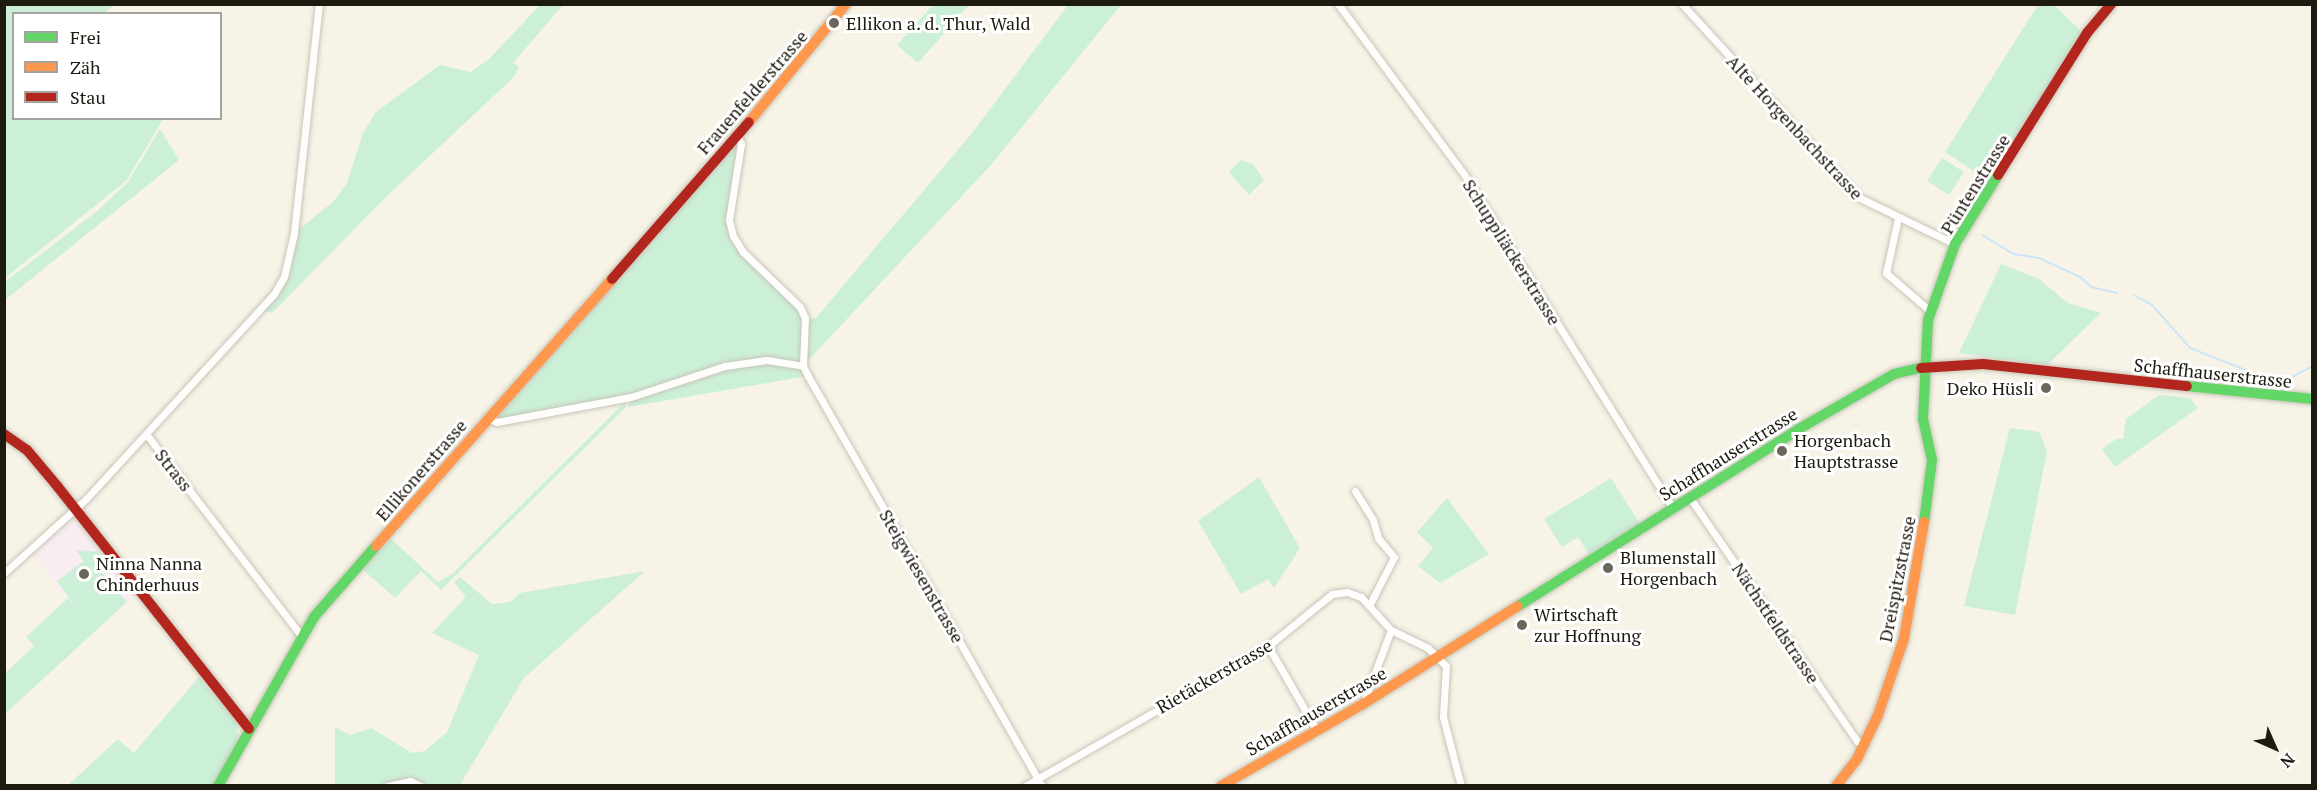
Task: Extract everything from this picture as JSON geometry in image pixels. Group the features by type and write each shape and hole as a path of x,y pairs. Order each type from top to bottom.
{"street":[{"path":"146,434 274,294 284,277 294,233 319,4"},
{"name":"Frauenfelderstrasse","path":"680,199 737,136 846,4"},
{"name":"Schuppliäckerstrasse","path":"1338,4 1464,174 1673,509"},
{"name":"Alte Horgenbachstrasse","path":"1682,4 1836,176 1858,197 1955,244"},
{"name":"Püntenstrasse","path":"1924,365 1930,311 1955,244 2087,33 2111,4"},
{"path":"488,419 497,422 631,397 725,366 767,360 803,366 806,324 800,307 743,252 733,236 729,220 741,144 737,136"},
{"name":"Ellikonerstrasse","path":"218,786 301,635 680,199"},
{"path":"1898,218 1886,273 1930,311"},
{"name":"Schaffhauserstrasse","path":"1221,786 1363,704 1850,397 1894,374 1924,365 1983,364 2313,399"},
{"name":"Dreispitzstrasse","path":"1836,786 1864,745 1904,638 1923,545 1932,460 1923,419 1924,365"},
{"name":"Steigwiesenstrasse","path":"803,366 1042,786"},
{"path":"4,434 27,450 249,729"},
{"name":"Strass","path":"4,573 75,508 146,434 301,635"},
{"path":"1355,491 1373,520 1378,538 1394,557 1370,604"},
{"name":"Nächstfeldstrasse","path":"1690,498 1857,741 1864,745"},
{"name":"Rietäckerstrasse","path":"1025,786 1268,646 1332,594 1347,592 1370,604 1391,630 1428,648 1437,657"},
{"path":"1363,704 1391,630"},
{"path":"1268,646 1317,731"},
{"path":"1437,657 1448,672 1443,717 1461,786"},
{"path":"387,786 410,781 421,786"}],"shaded area":[{"name":"Ninna Nanna Chinderhuus","path":"72,520 87,533 135,595 94,632 33,554"}],"green space":[{"path":"5,4 114,5 106,12 12,12 12,120 162,120 127,180 5,278"},
{"path":"540,5 563,5 513,63 519,67 513,78 388,195 272,313 260,309 284,277 294,233 333,202 347,183 363,133 376,112 440,65 471,72 489,59"},
{"path":"933,5 969,5 918,63 897,45"},
{"path":"1068,5 1121,5 991,165 803,366 808,376 628,407 631,398 497,422 488,419 740,139 729,220 743,252 794,300 805,318 815,319 973,132"},
{"path":"2038,5 2054,5 2083,33 1990,182 1945,152"},
{"path":"160,129 179,160 5,300 5,282 97,211 128,182"},
{"path":"1942,158 1964,172 1949,195 1927,181"},
{"path":"1241,160 1253,164 1264,180 1249,195 1229,172"},
{"path":"2001,264 2039,279 2068,303 2101,313 2047,365 1959,353"},
{"path":"2159,395 2190,398 2198,408 2115,467 2102,449 2116,439 2123,439 2126,419"},
{"path":"625,402 626,407 441,590 421,571 395,598 362,569 390,538 438,582 452,574"},
{"path":"2010,428 2039,432 2047,451 2015,615 1964,606"},
{"path":"1259,477 1300,548 1274,588 1268,579 1241,594 1198,521"},
{"path":"1611,478 1640,524 1590,556 1578,537 1562,547 1544,519"},
{"path":"1447,498 1489,554 1440,583 1418,566 1433,548 1417,532"},
{"path":"76,550 101,552 97,567 127,602 5,714 5,673 34,646 26,637 68,598 78,610 57,581 84,561"},
{"path":"645,571 524,678 460,785 335,785 335,727 350,735 371,728 412,753 425,751 447,732 479,655 432,633 466,597 454,582 460,577 492,604 510,602 520,593"},
{"path":"199,677 237,723 238,741 214,785 67,786 118,739 134,753"}],"waterway":[{"path":"1982,235 2014,254 2039,258 2080,277 2091,287 2117,293"},
{"path":"2134,295 2152,305 2190,348 2253,373 2259,382"},
{"path":"2288,379 2312,366"}],"traffic: fast":[{"path":"1924,522 1932,460 1923,419 1928,320 1955,244 1998,175"},
{"path":"1518,606 1797,430 1894,374 1921,368"},
{"path":"2187,386 2312,399"},
{"path":"218,786 314,617 376,546"}],"traffic: slow":[{"path":"749,122 846,4"},
{"path":"376,546 612,279"},
{"path":"1836,786 1857,759 1878,715 1904,638 1924,522"},
{"path":"1221,786 1363,704 1518,606"}],"traffic: jam":[{"path":"1998,175 2087,33 2111,4"},
{"path":"612,279 749,122"},
{"path":"1921,368 1983,364 2187,386"},
{"path":"4,434 27,450 58,487 249,729"}],"place":[{"name":"Ellikon a. d. Thur, Wald","path":"834,23"},
{"name":"Deko Hüsli","path":"2046,388"},
{"name":"Horgenbach Hauptstrasse","path":"1782,451"},
{"name":"Blumenstall Horgenbach","path":"1608,568"},
{"name":"Ninna Nanna Chinderhuus","path":"84,574"},
{"name":"Wirtschaft zur Hoffnung","path":"1522,625"}]}
